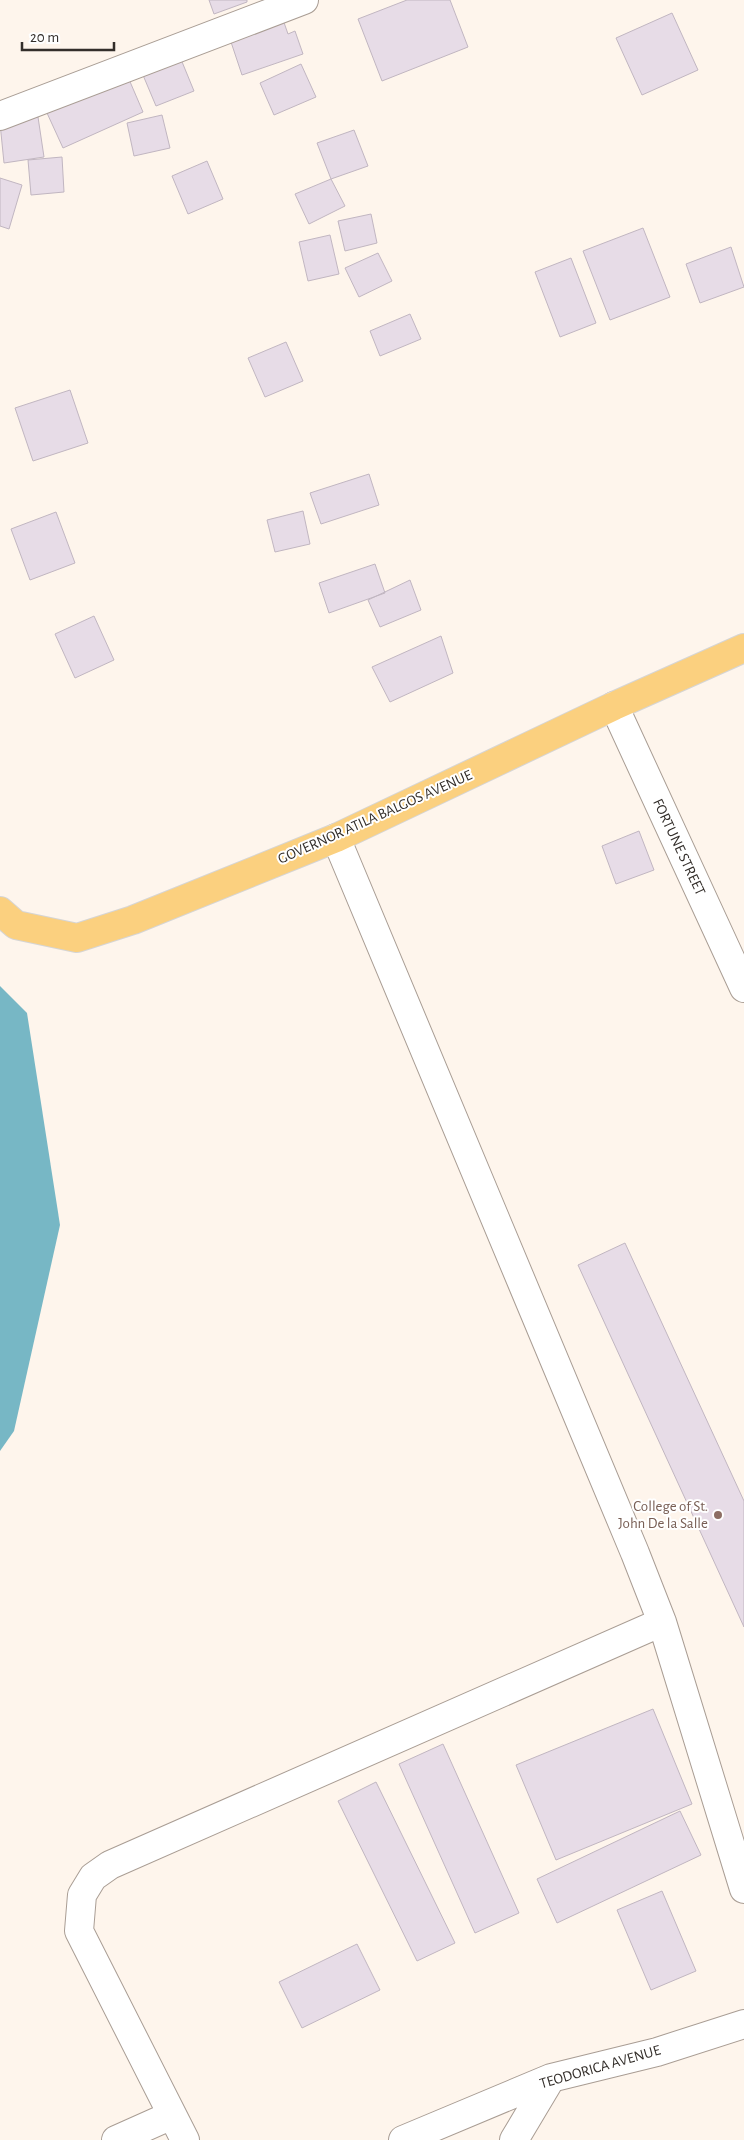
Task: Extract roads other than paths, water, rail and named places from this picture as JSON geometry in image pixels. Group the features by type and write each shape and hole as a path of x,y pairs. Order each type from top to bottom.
{"main road":[{"name":"GOVERNOR ATILA BALGOS AVENUE","path":"0,911 16,925 77,938 133,920 336,838 614,706 744,648"}],"street":[{"path":"0,116 304,0"},
{"name":"FORTUNE STREET","path":"614,706 744,988"},
{"path":"336,838 635,1553 662,1622 744,1889"},
{"path":"185,2140 80,1931 82,1895 93,1876 110,1865 662,1622"},
{"name":"TEODORICA AVENUE","path":"403,2140 550,2078 657,2052 744,2024"},
{"path":"514,2140 550,2078"},
{"path":"116,2140 172,2115"}],"water":[{"path":"0,986 27,1013 60,1225 14,1431 0,1451"}],"place":[{"name":"College of St. John De la Salle","path":"718,1515"}]}
